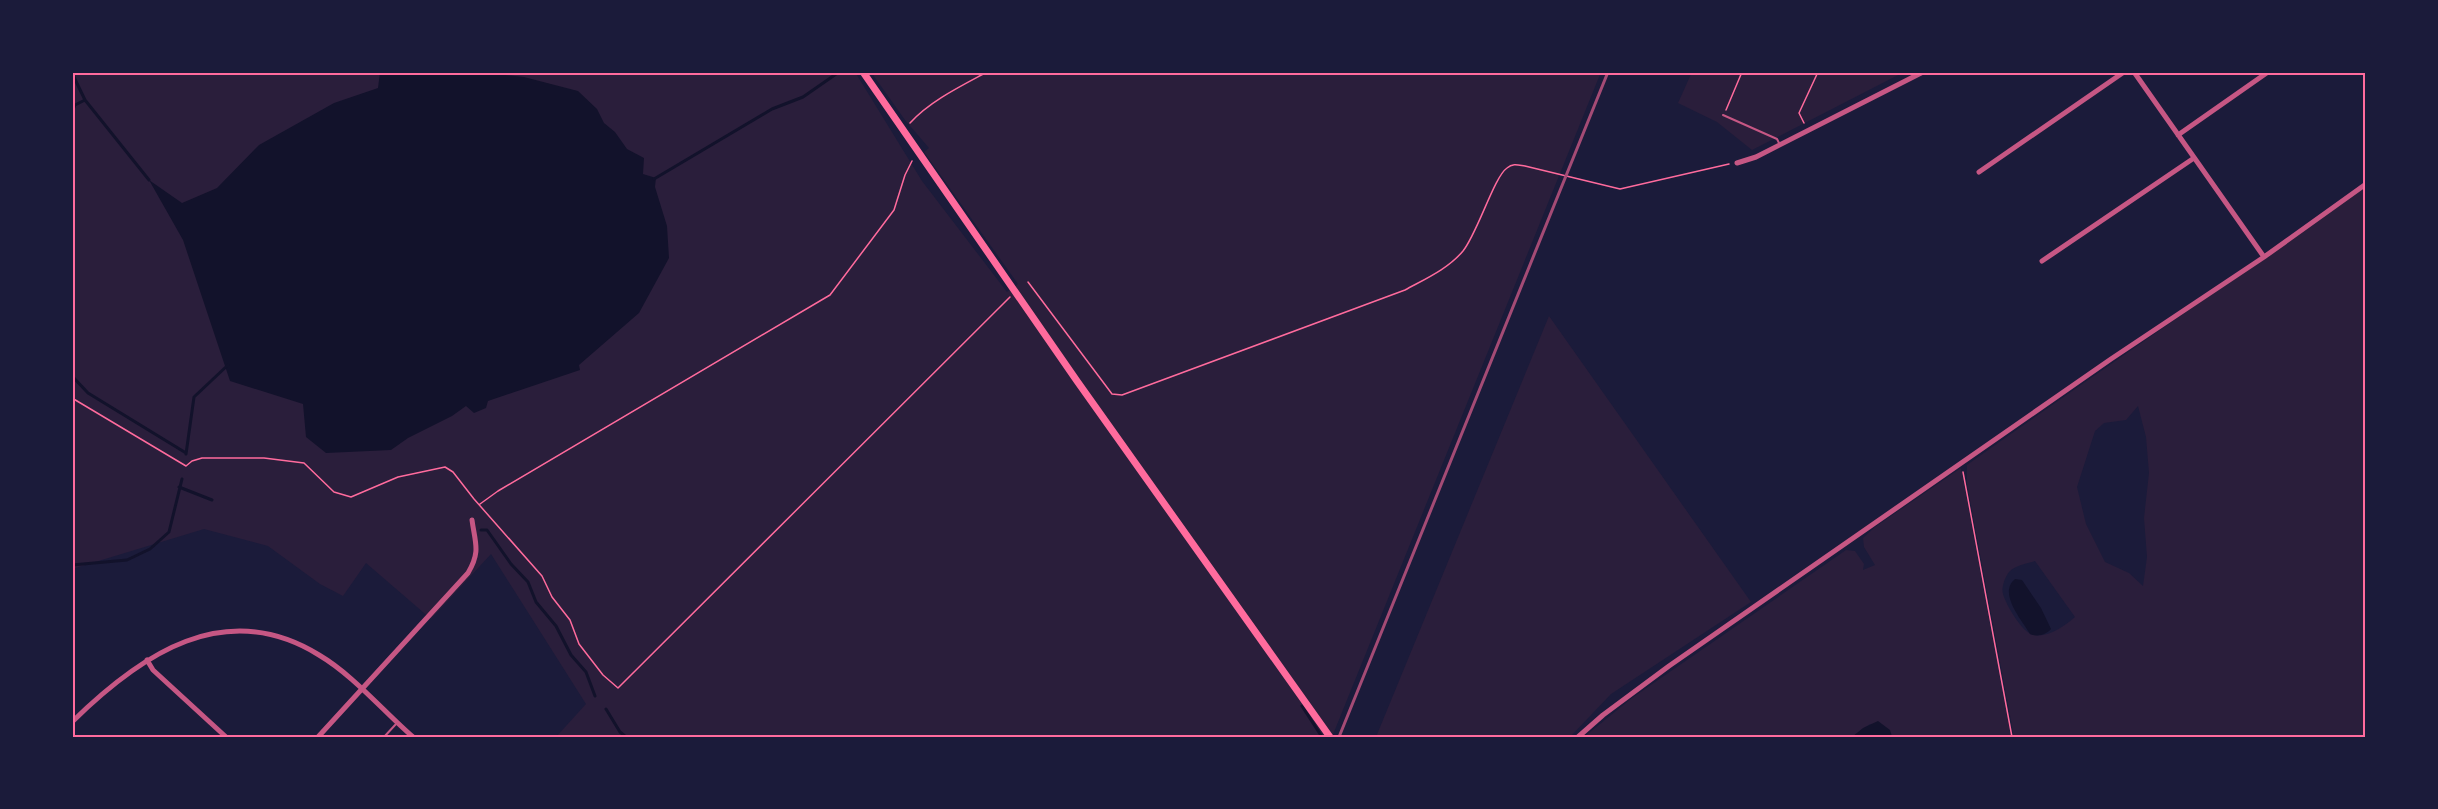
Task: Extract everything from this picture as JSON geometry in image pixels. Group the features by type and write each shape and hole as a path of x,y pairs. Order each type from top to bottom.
{"main road":[{"path":"863,72 1330,737"}],"street":[{"path":"1737,163 1780,146 1923,72"},
{"path":"1979,172 2124,72"},
{"path":"2134,72 2264,257"},
{"path":"2178,135 2268,72"},
{"path":"2042,261 2194,158"},
{"path":"1578,737 1612,707 1669,666 2111,359 2264,257 2366,184"},
{"path":"318,737 468,573 476,560 477,549 472,520"},
{"path":"72,722 115,683 147,660 174,645 204,635 233,631 262,632 289,640 321,656 412,737"},
{"path":"147,660 153,670 226,737"}],"lane":[{"path":"1723,115 1777,139 1780,146"},
{"path":"384,737 397,723"}],"path":[{"path":"903,129 917,116 987,72"},
{"path":"1723,115 1742,72"},
{"path":"1809,131 1799,113 1818,72"},
{"path":"480,504 498,491 830,295 894,210 910,164 920,154"},
{"path":"1028,282 1112,394 1122,395 1405,290 1443,269 1456,259 1472,237 1501,174 1510,166 1516,164 1626,189 1737,163"},
{"path":"72,398 186,466 202,458 264,458 304,462 334,492 351,497 398,477 445,467 453,472 542,576 552,597 570,620 579,644 603,675 618,688 1016,292"},
{"path":"1960,465 2012,737"}],"shaded area":[{"path":"72,72 855,72 922,181 1007,292 1018,284 924,152 929,148 905,120 871,72 1601,72 1332,737 556,737 586,704 491,554 431,619 366,563 343,596 320,584 268,546 204,529 72,569"},
{"path":"380,72 476,72 524,77 578,91 597,109 604,123 615,132 627,149 644,158 643,174 656,178 655,187 667,226 669,258 639,313 579,365 580,370 488,401 486,408 474,413 466,406 391,450 326,453 306,437 303,404 230,381 183,240 149,180 182,203 217,188 259,145 334,103 378,88"},
{"path":"1692,72 1904,72 1752,150 1717,122 1678,103"},
{"path":"2366,186 2366,737 2014,737 1967,484 1967,465","holes":["2138,406 2146,437 2149,473 2144,518 2147,557 2143,586 2129,573 2105,562 2086,524 2077,487 2095,431 2104,423 2126,420","2035,561 2075,617 2044,635 2033,635 2019,624 2007,605 2003,592 2009,572 2018,566"]},
{"path":"1549,316 1751,602 1611,694 1570,737 1376,737"},
{"path":"1961,468 2011,737 1892,737 1891,733 1870,724 1852,737 1584,737 1632,698 1846,550 1855,551 1864,564 1863,570 1875,565 1864,547 1863,538 1875,527"},
{"path":"2015,579 2022,580 2041,608 2051,629 2047,633 2030,634 2017,614 2009,591"},
{"path":"1878,721 1890,730 1892,737 1852,737 1863,728"}],"waterway":[{"path":"654,179 772,109 803,97 839,72"},
{"path":"72,73 85,100 149,180"},
{"path":"72,112 75,105 85,100"},
{"path":"186,454 194,397 228,365"},
{"path":"72,376 88,393 186,453"},
{"path":"72,565 127,560 150,549 169,532 182,479"},
{"path":"179,487 212,500"},
{"path":"481,530 487,530 511,564 528,582 536,602 556,626 571,655 586,672 595,696"},
{"path":"1302,706 1322,737"},
{"path":"606,709 620,732 626,737"}],"railway":[{"path":"1339,737 1608,72"}]}
